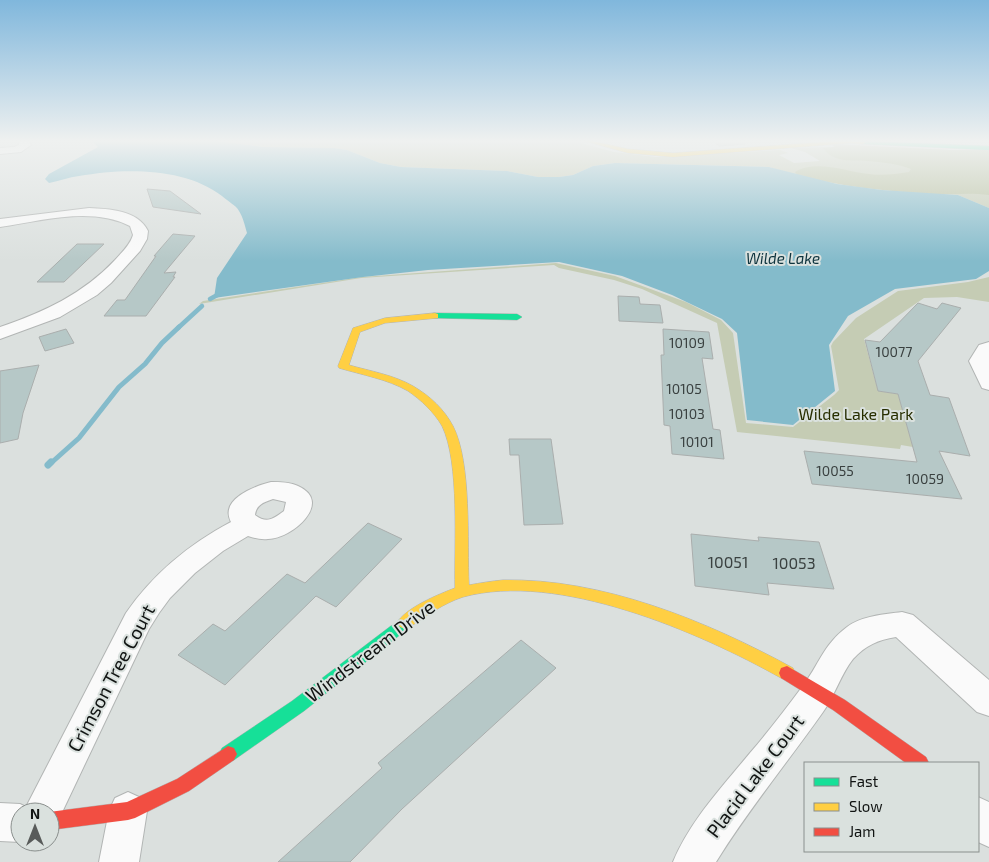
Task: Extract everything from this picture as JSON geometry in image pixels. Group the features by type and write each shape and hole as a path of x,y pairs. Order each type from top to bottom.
{"street":[{"path":"0,223 51,215 94,213 117,216 134,223 140,229 141,235 136,245 104,281 80,299 47,316 0,333"},
{"path":"462,590 458,457 454,437 447,424 428,400 414,390 382,377 344,366 356,330 370,323 457,315 518,317"},
{"path":"989,348 979,361 989,384"},
{"name":"Crimson Tree Court","path":"48,802 137,622 150,601 168,580 201,551 247,525"},
{"name":"Windstream Drive","path":"60,820 128,811 191,780 298,706 426,607 444,596 462,590 519,586 554,589 654,613 694,627 739,647 819,691 919,762"},
{"path":"819,691 841,651 860,634 880,627 902,624 989,702"},
{"name":"Placid Lake Court","path":"693,862 725,812 780,744 819,691"},
{"path":"120,862 128,811"},
{"path":"979,817 989,828"}],"green space":[{"path":"823,181 989,181 989,195 931,194 880,190"},
{"path":"835,181 989,181 989,208 958,195 933,194"},
{"name":"Wilde Lake Park","path":"556,263 615,276 686,302 721,320 733,333 746,423 793,427 834,395 839,390 831,346 833,342 856,318 898,291 968,282 989,277 989,302 957,297 924,298 864,339 878,391 898,394 913,447 901,445 900,449 737,432 717,323 642,289 614,280 559,268 554,265 361,278 199,304 203,301 362,277"}],"water":[{"name":"Wilde Lake","path":"193,181 826,181 882,190 958,195 989,208 989,271 976,279 895,289 848,316 829,345 835,391 793,425 747,420 737,333 722,319 672,295 622,276 559,262 428,270 214,298 217,278 247,233 238,209 207,186"}],"building":[{"path":"147,189 170,191 201,214 153,207"},
{"path":"173,234 195,236 164,273 176,272 173,277 175,277 146,316 104,316 117,300 125,300 156,256 154,256"},
{"path":"77,244 104,244 64,282 37,282"},
{"path":"618,296 639,297 640,304 660,305 663,323 619,321"},
{"path":"918,303 937,309 942,303 961,308 918,361 930,395 949,398 970,456 939,451 962,499 812,484 804,451 917,462 898,394 878,391 865,340 880,342"},
{"path":"66,329 74,343 45,351 39,337"},
{"path":"663,329 709,332 713,359 702,358 713,429 720,430 724,459 672,454 670,426 664,425 661,355 664,355"},
{"path":"39,365 23,413 18,439 0,443 0,371"},
{"path":"509,439 551,439 563,524 524,525 519,455 510,455"},
{"path":"368,523 402,539 336,607 316,596 225,685 178,655 213,624 225,631 287,574 305,583"},
{"path":"691,534 759,541 758,537 819,542 834,589 767,583 769,595 695,586"},
{"path":"521,640 556,668 402,809 350,862 278,862 382,768 378,763"}],"waterway":[{"path":"210,299 221,293"},
{"path":"178,328 202,306"},
{"path":"50,464 79,438 119,387 145,364 162,343 179,327"},
{"path":"48,465 51,462"}],"traffic: fast":[{"path":"435,316 517,317"},
{"path":"228,754 298,706 405,623"}],"traffic: slow":[{"path":"435,316 385,321 356,330 343,366 387,379 411,389 427,400 448,427 457,457 462,590"},
{"path":"405,623 434,604 465,591 502,586 543,588 586,594 675,620 717,637 787,673"}],"traffic: jam":[{"path":"787,673 839,705 919,762"},
{"path":"60,820 128,811 183,785 228,754"}]}
